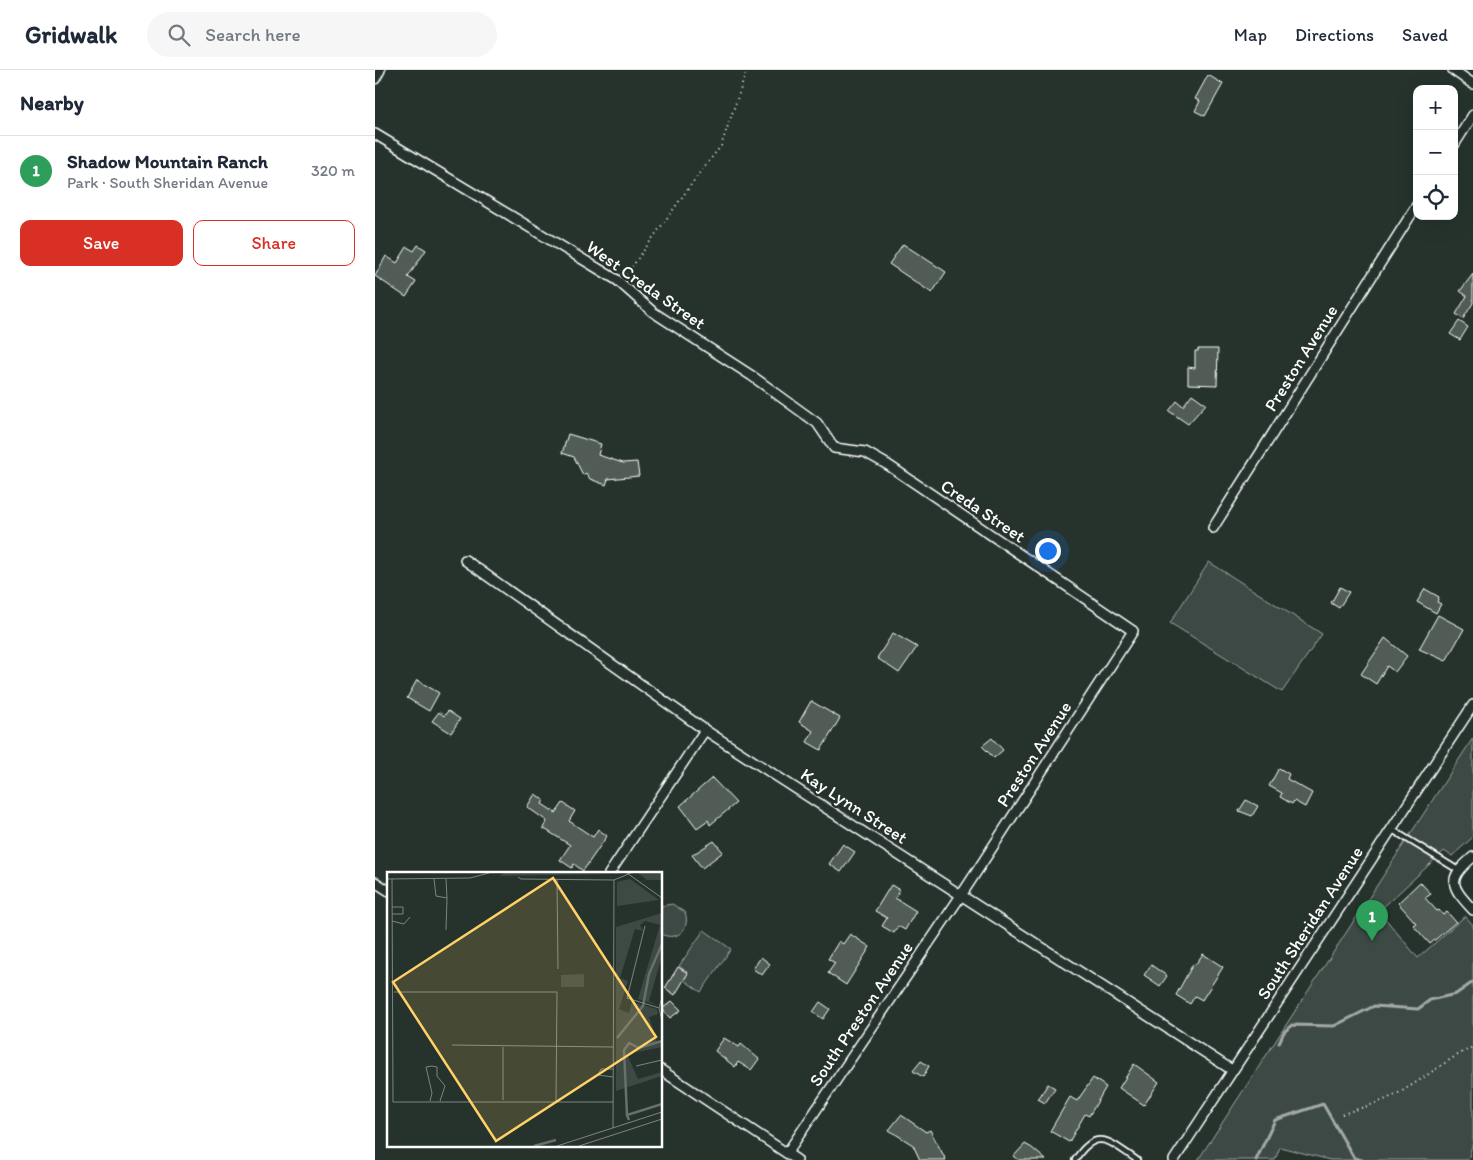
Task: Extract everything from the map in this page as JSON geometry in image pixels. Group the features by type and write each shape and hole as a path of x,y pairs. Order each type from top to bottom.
{"street":[{"path":"375,79 380,70"},
{"path":"1453,70 1473,84"},
{"path":"1458,139 1473,115"},
{"name":"West Creda Street","path":"375,134 620,282 653,312 751,376 817,423 834,448"},
{"name":"Preston Avenue","path":"1213,528 1413,211"},
{"name":"Creda Street","path":"834,448 865,452 888,465 1133,632"},
{"name":"Kay Lynn Street","path":"465,560 705,730 962,894 1232,1070"},
{"name":"Preston Avenue","path":"962,894 1133,632"},
{"name":"South Sheridan Avenue","path":"1174,1160 1473,705"},
{"path":"610,872 705,730"},
{"path":"1473,857 1453,876 1458,894 1473,910"},
{"path":"375,882 387,890"},
{"name":"South Preston Avenue","path":"787,1154 962,894"},
{"path":"663,1071 797,1160"}],"lane":[{"path":"1391,828 1453,876"},
{"path":"1075,1160 1090,1141 1099,1139 1108,1140 1137,1160"}],"path":[{"path":"620,282 635,266 701,171 721,146 747,70"},
{"path":"1342,1114 1372,1105 1406,1089 1456,1055 1473,1048"}],"shaded area":[{"path":"1209,562 1322,634 1282,692 1170,623"},
{"path":"1473,738 1473,837 1452,856 1444,851 1379,911 1418,958 1465,916 1473,925 1473,1142 1468,1160 1330,1160 1280,1147 1275,1160 1198,1160"},
{"path":"672,904 685,912 686,924 684,929 677,935 663,935 663,906"},
{"path":"704,930 731,949 701,992 684,980 688,973 679,966"}],"building":[{"path":"1208,75 1223,84 1205,116 1195,111 1200,101 1195,99"},
{"path":"903,244 946,272 932,293 889,264"},
{"path":"418,245 426,250 408,277 416,282 406,297 375,276 386,256 397,263 407,247 414,251"},
{"path":"1473,274 1473,303 1463,319 1456,314 1467,296 1460,291"},
{"path":"1459,321 1468,327 1460,340 1450,334"},
{"path":"1198,349 1218,349 1217,385 1188,384 1188,367 1195,368 1195,351 1198,351"},
{"path":"1192,394 1206,404 1188,424 1169,411 1177,401 1183,406"},
{"path":"568,434 601,444 598,455 623,463 637,462 639,476 608,479 606,485 590,479 586,473 583,475 574,457 562,453"},
{"path":"1340,587 1349,592 1339,608 1331,603"},
{"path":"1425,589 1439,597 1437,602 1441,604 1436,613 1417,602"},
{"path":"1438,615 1464,629 1446,661 1419,649"},
{"path":"893,633 917,647 899,673 877,658"},
{"path":"1385,638 1407,656 1395,672 1387,666 1376,684 1361,674"},
{"path":"417,680 439,693 429,711 407,698"},
{"path":"811,701 840,718 821,750 807,742 813,731 799,722"},
{"path":"448,711 460,719 451,733 432,721 439,712 444,716"},
{"path":"992,738 1003,750 994,758 982,746"},
{"path":"1279,768 1289,774 1287,779 1312,793 1305,807 1294,801 1292,804 1280,797 1282,793 1269,786"},
{"path":"712,778 736,803 710,825 708,820 697,828 680,806"},
{"path":"535,794 544,800 542,804 556,813 563,803 575,811 569,821 593,837 598,829 607,836 583,871 574,864 572,868 560,860 570,845 543,828 547,821 527,807"},
{"path":"1246,800 1258,806 1252,816 1239,811"},
{"path":"714,841 723,852 702,868 692,855"},
{"path":"843,844 855,852 841,872 829,864"},
{"path":"1420,882 1431,894 1425,898 1437,911 1439,910 1443,915 1447,912 1456,922 1430,944 1413,925 1416,923 1398,903"},
{"path":"891,885 900,890 895,898 916,911 905,930 898,926 894,933 882,926 887,918 875,911"},
{"path":"850,934 870,947 846,985 828,973 835,963 828,959 839,941 843,944"},
{"path":"1203,954 1223,967 1202,1000 1195,996 1190,1004 1176,995 1193,964 1195,965"},
{"path":"761,957 770,964 762,975 753,969"},
{"path":"1151,965 1167,976 1160,986 1144,975"},
{"path":"678,967 688,973 675,995 665,988"},
{"path":"672,1001 681,1010 670,1018 663,1008"},
{"path":"820,1002 830,1009 823,1019 813,1012"},
{"path":"724,1038 739,1047 741,1044 759,1059 751,1070 738,1062 735,1067 715,1051"},
{"path":"921,1061 929,1066 923,1077 913,1071"},
{"path":"1134,1064 1159,1082 1144,1105 1119,1088"},
{"path":"1093,1078 1106,1087 1089,1116 1085,1114 1069,1142 1050,1131 1070,1097 1077,1101"},
{"path":"1048,1084 1055,1088 1045,1103 1038,1099"},
{"path":"901,1115 926,1132 930,1130 946,1160 920,1160 913,1145 889,1130"},
{"path":"1025,1144 1046,1160 1019,1160 1014,1156"}],"waterway":[{"path":"1279,1043 1284,1032 1292,1025 1334,1026 1374,1006 1418,1009 1430,1000 1456,994 1473,982"},
{"path":"1256,1160 1275,1120 1323,1104 1354,1158 1362,1160"}],"place":[{"name":"Shadow Mountain Ranch","path":"1372,941"}]}
